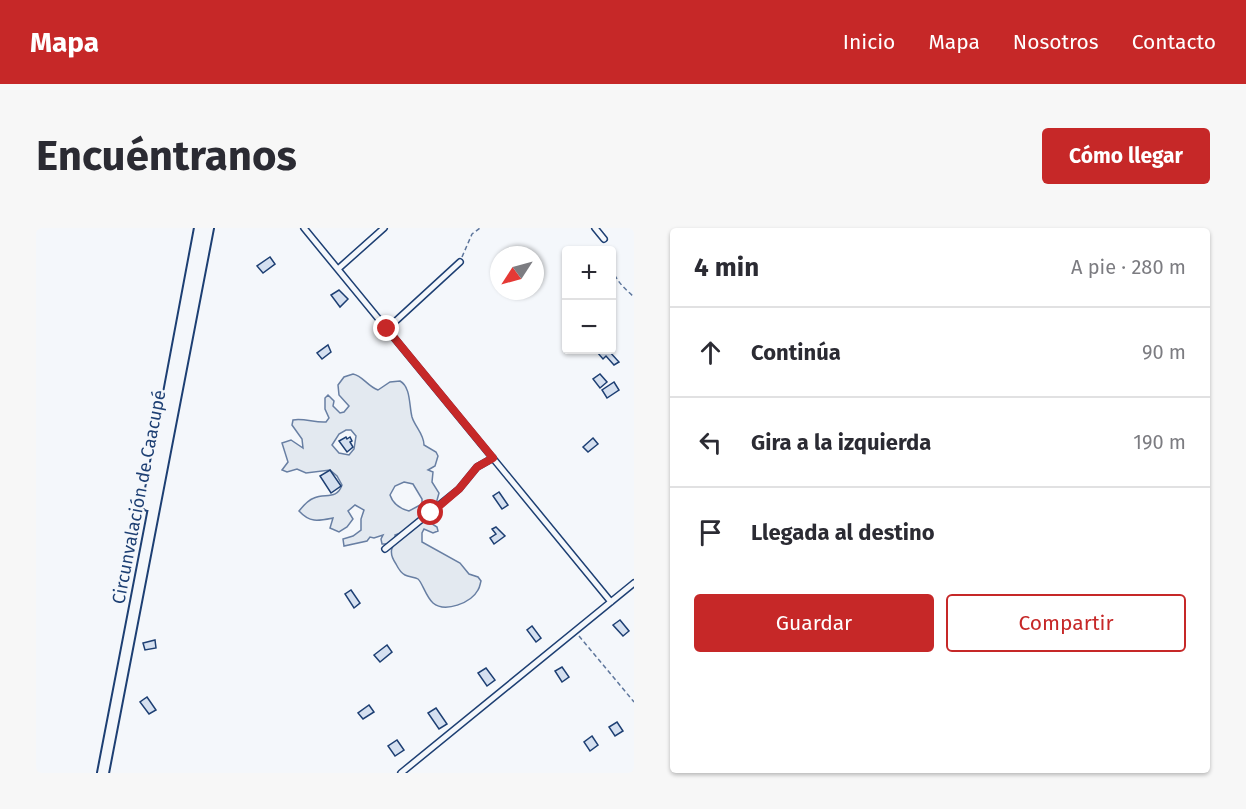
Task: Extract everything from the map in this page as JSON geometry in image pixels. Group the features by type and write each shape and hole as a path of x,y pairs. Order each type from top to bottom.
{"highway":[{"name":"Circunvalación de Caacupé","path":"96,773 200,228"},
{"name":"Circunvalación de Caacupé","path":"103,773 208,228"}],"street":[{"path":"304,228 611,602"},
{"path":"338,269 384,228"},
{"path":"595,228 604,239"},
{"path":"387,329 460,262"},
{"path":"385,549 459,489 477,467 493,458"},
{"path":"401,773 634,583"}],"path":[{"path":"460,262 472,234 480,228"},
{"path":"616,279 634,297"},
{"path":"575,631 634,702"}],"shaded area":[{"path":"356,375 378,390 390,382 400,381 404,384 412,417 423,437 424,445 436,452 438,456 435,466 428,470 433,472 432,482 439,493 434,511 426,516 438,531 433,533 424,529 422,542 460,563 469,574 478,577 481,581 479,589 470,599 451,607 438,606 426,594 418,579 401,572 391,551 403,532 395,535 396,540 387,544 382,544 383,535 344,546 343,539 361,530 364,510 355,505 348,511 353,519 339,532 330,528 333,518 314,520 307,518 299,511 312,499 337,493 342,485 330,470 306,473 297,469 287,472 282,470 288,462 282,443 291,440 303,448 302,439 292,425 293,420 326,422 329,418 325,409 325,398 328,395 334,401 333,406 340,413 344,412 349,406 339,395 338,385 344,377","holes":["351,430 356,436 354,449 349,455 339,453 332,445 339,434","404,482 413,484 422,499 422,504 409,511 398,506 390,495 395,486"]}],"building":[{"path":"270,257 275,264 263,273 257,266"},
{"path":"339,290 348,299 340,307 331,295"},
{"path":"328,345 331,352 322,359 317,353"},
{"path":"599,354 612,354 619,362 614,365 606,356 603,359"},
{"path":"600,374 607,382 600,388 593,379"},
{"path":"614,382 619,390 607,398 602,390"},
{"path":"346,437 347,439 350,437 353,447 347,452 339,441"},
{"path":"593,438 598,444 588,452 583,447"},
{"path":"330,470 341,486 331,493 320,476"},
{"path":"499,492 508,505 502,509 493,496"},
{"path":"496,527 505,536 494,544 490,538 496,534 492,529"},
{"path":"351,590 360,603 354,608 345,594"},
{"path":"620,620 629,631 623,636 613,625"},
{"path":"532,626 541,638 536,642 527,630"},
{"path":"155,640 156,648 145,650 143,643"},
{"path":"387,645 392,652 380,662 374,655"},
{"path":"562,667 569,677 562,682 555,671"},
{"path":"486,668 495,680 487,686 478,673"},
{"path":"147,697 156,710 149,714 140,702"},
{"path":"369,705 374,712 363,719 358,713"},
{"path":"436,708 447,724 439,729 428,713"},
{"path":"617,722 623,731 615,736 609,727"},
{"path":"592,736 598,745 590,751 584,742"},
{"path":"397,740 404,750 395,756 388,746"}],"route":[{"path":"387,329 493,458 477,467 459,489 431,513"}]}
